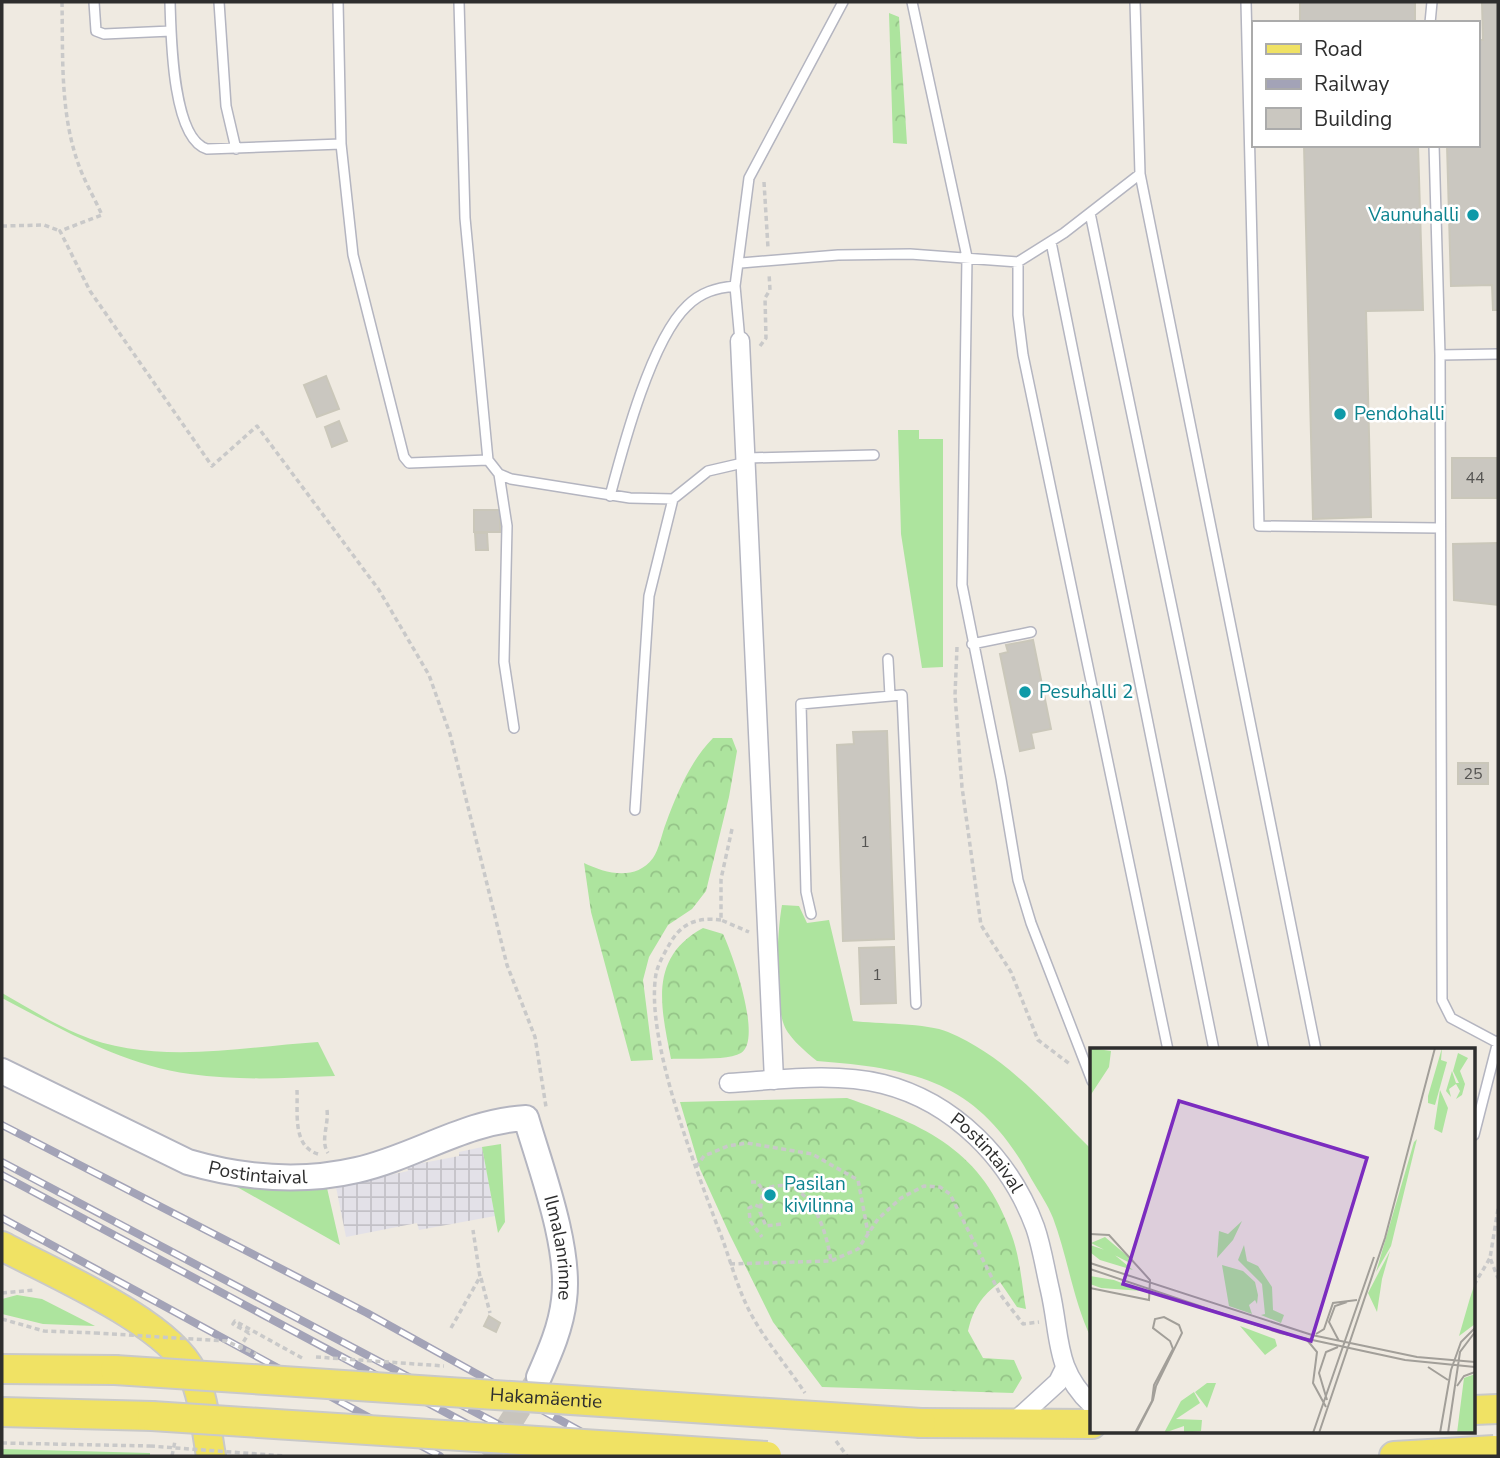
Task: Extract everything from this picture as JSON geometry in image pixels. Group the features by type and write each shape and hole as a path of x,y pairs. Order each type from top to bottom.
{"main road":[{"path":"2,1246 136,1319 180,1353 193,1374 211,1456"},
{"name":"Hakamäentie","path":"2,1369 115,1370 921,1423 1090,1424"},
{"path":"2,1412 152,1416 766,1456"},
{"path":"1394,1456 1450,1455 1496,1450"}],"street":[{"path":"740,341 774,1080"},
{"name":"Postintaival","path":"2,1071 188,1162 217,1171 265,1177 307,1177 359,1170 478,1126 537,1117"},
{"name":"Postintaival","path":"729,1083 828,1079 881,1083 915,1095 953,1116 985,1145 1015,1186 1035,1228 1057,1319 1064,1370"},
{"name":"Ilmalanrinne","path":"537,1117 565,1280 560,1322 539,1377"},
{"path":"1064,1370 1077,1391 1090,1403"},
{"path":"1012,1424 1058,1382 1064,1370"}],"lane":[{"path":"94,2 96,31 104,34 171,31"},
{"path":"170,2 179,98 188,135 197,147 236,149 341,144"},
{"path":"219,2 226,106 236,149"},
{"path":"338,2 341,144 352,255 404,457 409,463 488,460"},
{"path":"459,2 464,218 488,460 499,474 508,526 504,662 514,728"},
{"path":"740,341 735,286 741,263 749,178 843,2"},
{"path":"912,2 967,257 962,585 1001,779 1018,880 1090,1076"},
{"path":"1135,2 1140,174 1316,1048"},
{"path":"1246,2 1259,526 1439,528"},
{"path":"1430,21 1432,2"},
{"path":"1434,147 1440,355 1442,1000 1451,1018 1498,1042 1476,1127"},
{"path":"741,263 769,259 886,254 1018,262 1051,242 1140,174"},
{"path":"1090,213 1265,1048"},
{"path":"1051,242 1214,1048"},
{"path":"1018,262 1018,315 1023,355 1168,1048"},
{"path":"610,496 630,420 677,318 698,297 715,288 735,286"},
{"path":"1440,355 1498,354"},
{"path":"635,810 649,596 673,499 708,471 747,460 874,455"},
{"path":"499,474 610,496 673,499"},
{"path":"972,644 1031,632"},
{"path":"888,659 890,696"},
{"path":"811,914 806,892 800,704 902,695 916,1004"}],"path":[{"path":"2,226 44,225 60,231 102,215 78,162 71,139 66,106 62,2"},
{"path":"762,150 771,290"},
{"path":"60,231 90,291 212,466 257,426 379,590 429,676 450,734 507,965 535,1037 537,1117"},
{"path":"957,643 955,695 962,787 981,925 1011,972 1038,1040 1081,1073"},
{"path":"721,920 721,878 732,829"},
{"path":"767,938 721,920 707,918 688,922 676,933 656,973 655,1001 662,1049 685,1139 730,1264 751,1314 806,1396"},
{"path":"296,1090 300,1143 306,1150 331,1157 324,1147 329,1126 327,1110"},
{"path":"696,1167 704,1156 728,1146 747,1143 812,1154 858,1180 868,1234"},
{"path":"790,1186 794,1177 800,1178 809,1189"},
{"path":"751,1182 757,1182 763,1190 760,1208 766,1226 781,1224"},
{"path":"763,1190 777,1183 790,1186 814,1208 827,1233 831,1261"},
{"path":"730,1264 831,1261 858,1249 878,1219 901,1198 924,1186 940,1187 950,1194 1000,1294 1023,1324 1057,1319"},
{"path":"760,1208 755,1205 749,1208 750,1221 762,1237"},
{"path":"1476,1281 1490,1258 1498,1209"},
{"path":"473,1230 480,1277 490,1313"},
{"path":"1490,1258 1498,1278"},
{"path":"451,1328 480,1277"},
{"path":"2,1319 44,1331 226,1341 239,1349 256,1354"},
{"path":"239,1349 249,1333 233,1324 235,1321 257,1334"},
{"path":"828,1430 847,1456"},
{"path":"2,1443 150,1446 285,1456"}],"shaded area":[{"path":"482,1147 495,1216 419,1230 417,1223 346,1237 336,1187 408,1171 407,1166 459,1156 459,1152"}],"green space":[{"path":"889,13 899,17 907,144 893,143"},
{"path":"898,430 919,430 919,439 943,439 943,667 922,668 901,534"},
{"path":"713,738 732,738 737,751 729,797 706,891 692,909 668,925 649,957 643,980 653,1060 631,1061 591,912 584,863 601,870 620,873 629,873 646,866 657,851 685,778"},
{"path":"782,905 799,906 807,923 829,920 853,1021 928,1027 948,1032 969,1042 1026,1084 1090,1148 1090,1336 1051,1213 1012,1147 991,1122 968,1102 944,1087 887,1069 817,1061 790,1035 784,1025 779,1000 779,932"},
{"path":"703,928 723,934 727,944 744,995 749,1031 747,1045 735,1056 671,1059 662,1003 666,969 673,954 685,940"},
{"path":"2,993 78,1034 106,1044 136,1049 197,1052 318,1042 335,1076 227,1078 165,1069 141,1063 93,1044 2,998"},
{"path":"847,1098 902,1119 948,1145 968,1162 985,1182 1000,1207 1017,1253 1026,1309 1017,1307 1000,1282 979,1303 968,1331 983,1358 1014,1360 1022,1378 1013,1393 822,1387 773,1322 700,1169 680,1102"},
{"path":"501,1144 505,1222 498,1233 482,1147"},
{"path":"230,1183 259,1188 327,1188 340,1245"},
{"path":"17,1295 42,1299 95,1326 43,1324 2,1314 2,1299"},
{"path":"2,1449 150,1453 150,1456 2,1456"}],"building":[{"path":"1300,2 1415,2 1415,21 1300,21"},
{"name":"Vaunuhalli","path":"1482,2 1498,2 1498,310 1493,310 1492,285 1451,286 1447,147 1479,147 1479,40 1483,40"},
{"name":"Pendohalli","path":"1304,147 1418,147 1423,310 1366,311 1371,517 1313,519"},
{"path":"326,376 339,409 317,417 304,385"},
{"path":"339,421 347,441 332,447 325,427"},
{"path":"1452,458 1497,458 1497,498 1452,498"},
{"path":"474,510 500,510 500,532 474,532"},
{"path":"475,533 487,533 488,550 476,550"},
{"path":"1498,543 1498,605 1454,600 1453,544"},
{"name":"Pesuhalli 2","path":"1033,640 1051,729 1031,733 1034,748 1020,751 1000,654 1008,652 1006,645"},
{"path":"887,731 894,939 843,941 837,745 854,744 853,732"},
{"path":"1458,763 1488,763 1488,784 1458,784"},
{"path":"894,947 896,1003 861,1004 859,948"},
{"path":"489,1316 500,1323 496,1332 484,1326"}],"tunnel":[{"path":"485,1456 498,1442 536,1382"}],"railway":[{"path":"2,1125 367,1313 625,1456"},
{"path":"2,1162 558,1456"},
{"path":"2,1175 527,1456"},
{"path":"2,1218 440,1456"}],"place":[{"name":"Vaunuhalli","path":"1473,215"},
{"name":"Pendohalli","path":"1340,414"},
{"name":"Pesuhalli 2","path":"1025,692"},
{"name":"Pasilan kivilinna","path":"770,1195"}]}
